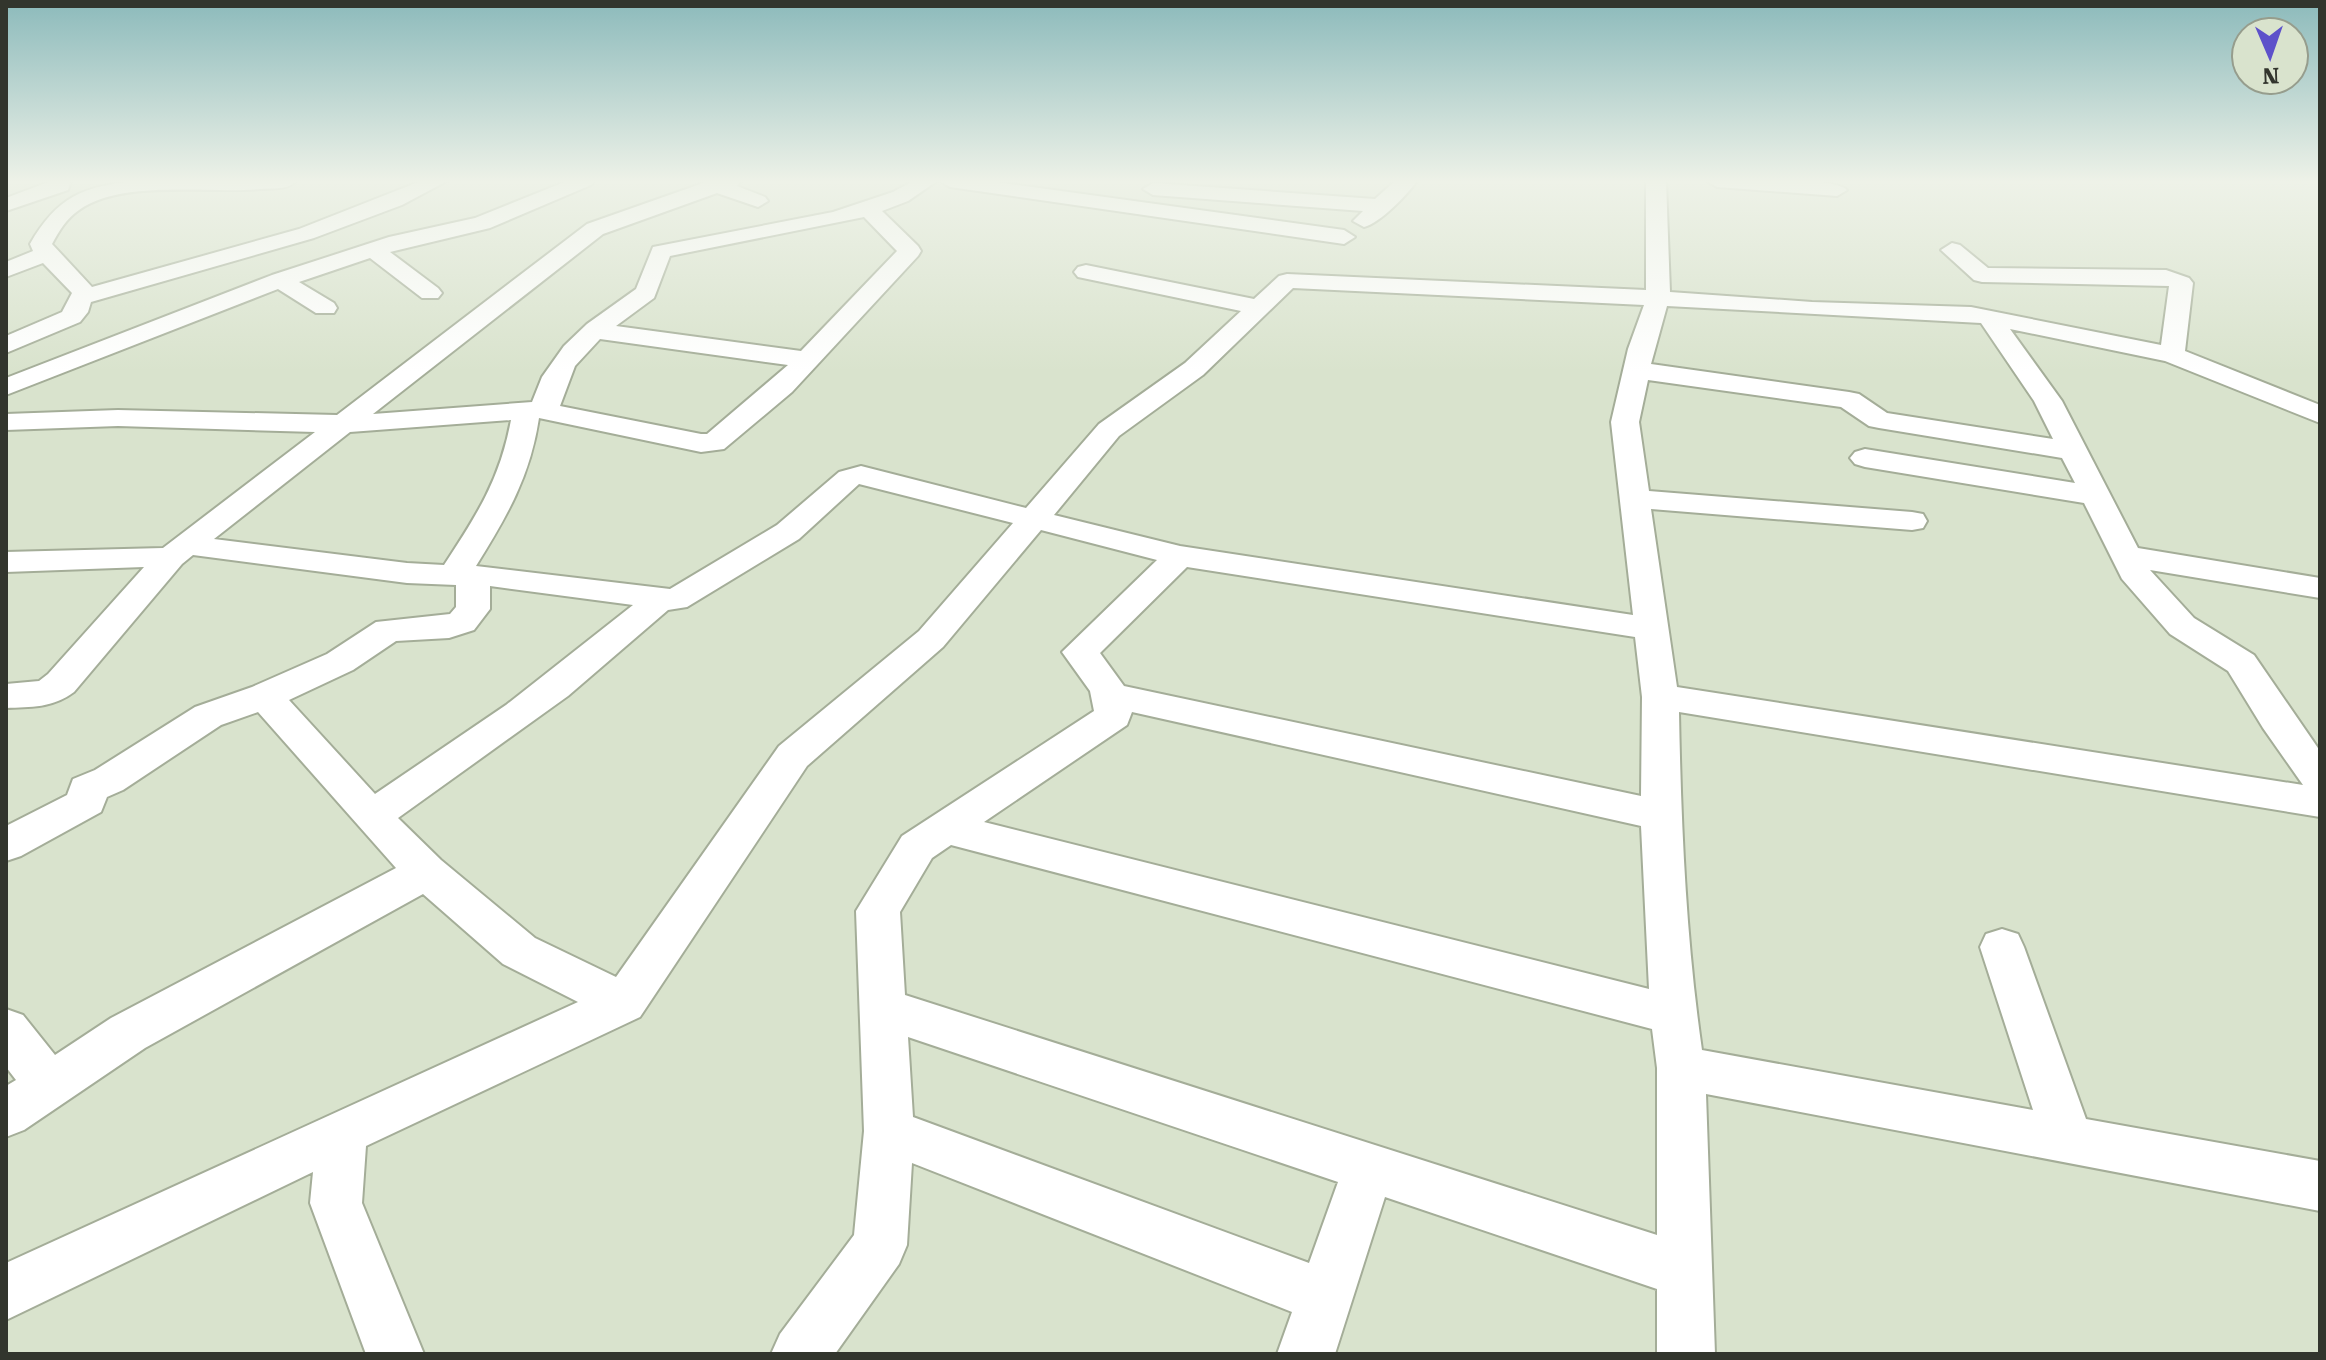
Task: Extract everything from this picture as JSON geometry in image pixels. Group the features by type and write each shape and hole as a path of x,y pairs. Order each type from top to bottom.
{"street":[{"path":"41,244 46,254 88,296"},
{"path":"6,345 71,317 80,298 247,244"},
{"path":"6,387 280,280 394,244"},
{"path":"6,696 48,693 61,683 180,551 575,244"},
{"path":"6,422 118,418 347,424 532,410 546,406 549,387 575,347 641,298 650,286 653,265 661,252 686,244"},
{"path":"532,410 714,443 783,386 910,251 903,244"},
{"path":"6,1292 624,1003 793,756 931,639 1109,430 1194,369 1287,281 1334,244"},
{"path":"1657,244 1658,298 1636,370 1625,422 1660,697 1661,815 1674,1015 1681,1068 1686,1354"},
{"path":"373,250 430,293"},
{"path":"1952,250 1982,275 2166,277 2179,280 2172,355"},
{"path":"6,270 46,254"},
{"path":"1086,272 1258,307"},
{"path":"280,280 325,308"},
{"path":"1287,281 1989,317 2172,355 2320,415"},
{"path":"1989,317 2048,401 2134,572 2182,626 2241,663 2276,719 2320,779"},
{"path":"595,331 807,360"},
{"path":"1636,370 1849,400 1879,420 2073,451"},
{"path":"6,845 87,802 87,789 109,780 208,716 265,696 340,662 388,630 449,627 462,622 473,609 463,576 518,458 532,410"},
{"path":"1865,458 2096,496"},
{"path":"6,562 180,551 501,577 675,600 788,532 849,478 869,477 1032,521 1180,556 1651,629"},
{"path":"1635,499 1912,521"},
{"path":"800,1354 880,1245 889,1131 878,911 917,847 1114,716 1110,695 1080,652 1180,556"},
{"path":"2126,556 2320,588"},
{"path":"371,816 485,740 629,628 659,600"},
{"path":"1110,695 1661,815"},
{"path":"265,696 371,816 426,872 519,951 624,1003"},
{"path":"1660,697 2320,802"},
{"path":"945,828 1674,1015"},
{"path":"6,1114 128,1033 426,872"},
{"path":"2002,947 2068,1139"},
{"path":"885,1009 1684,1271"},
{"path":"6,1030 49,1085"},
{"path":"1681,1068 2320,1186"},
{"path":"889,1131 1325,1297"},
{"path":"342,1133 336,1203 395,1354"},
{"path":"1306,1354 1369,1167"}]}
